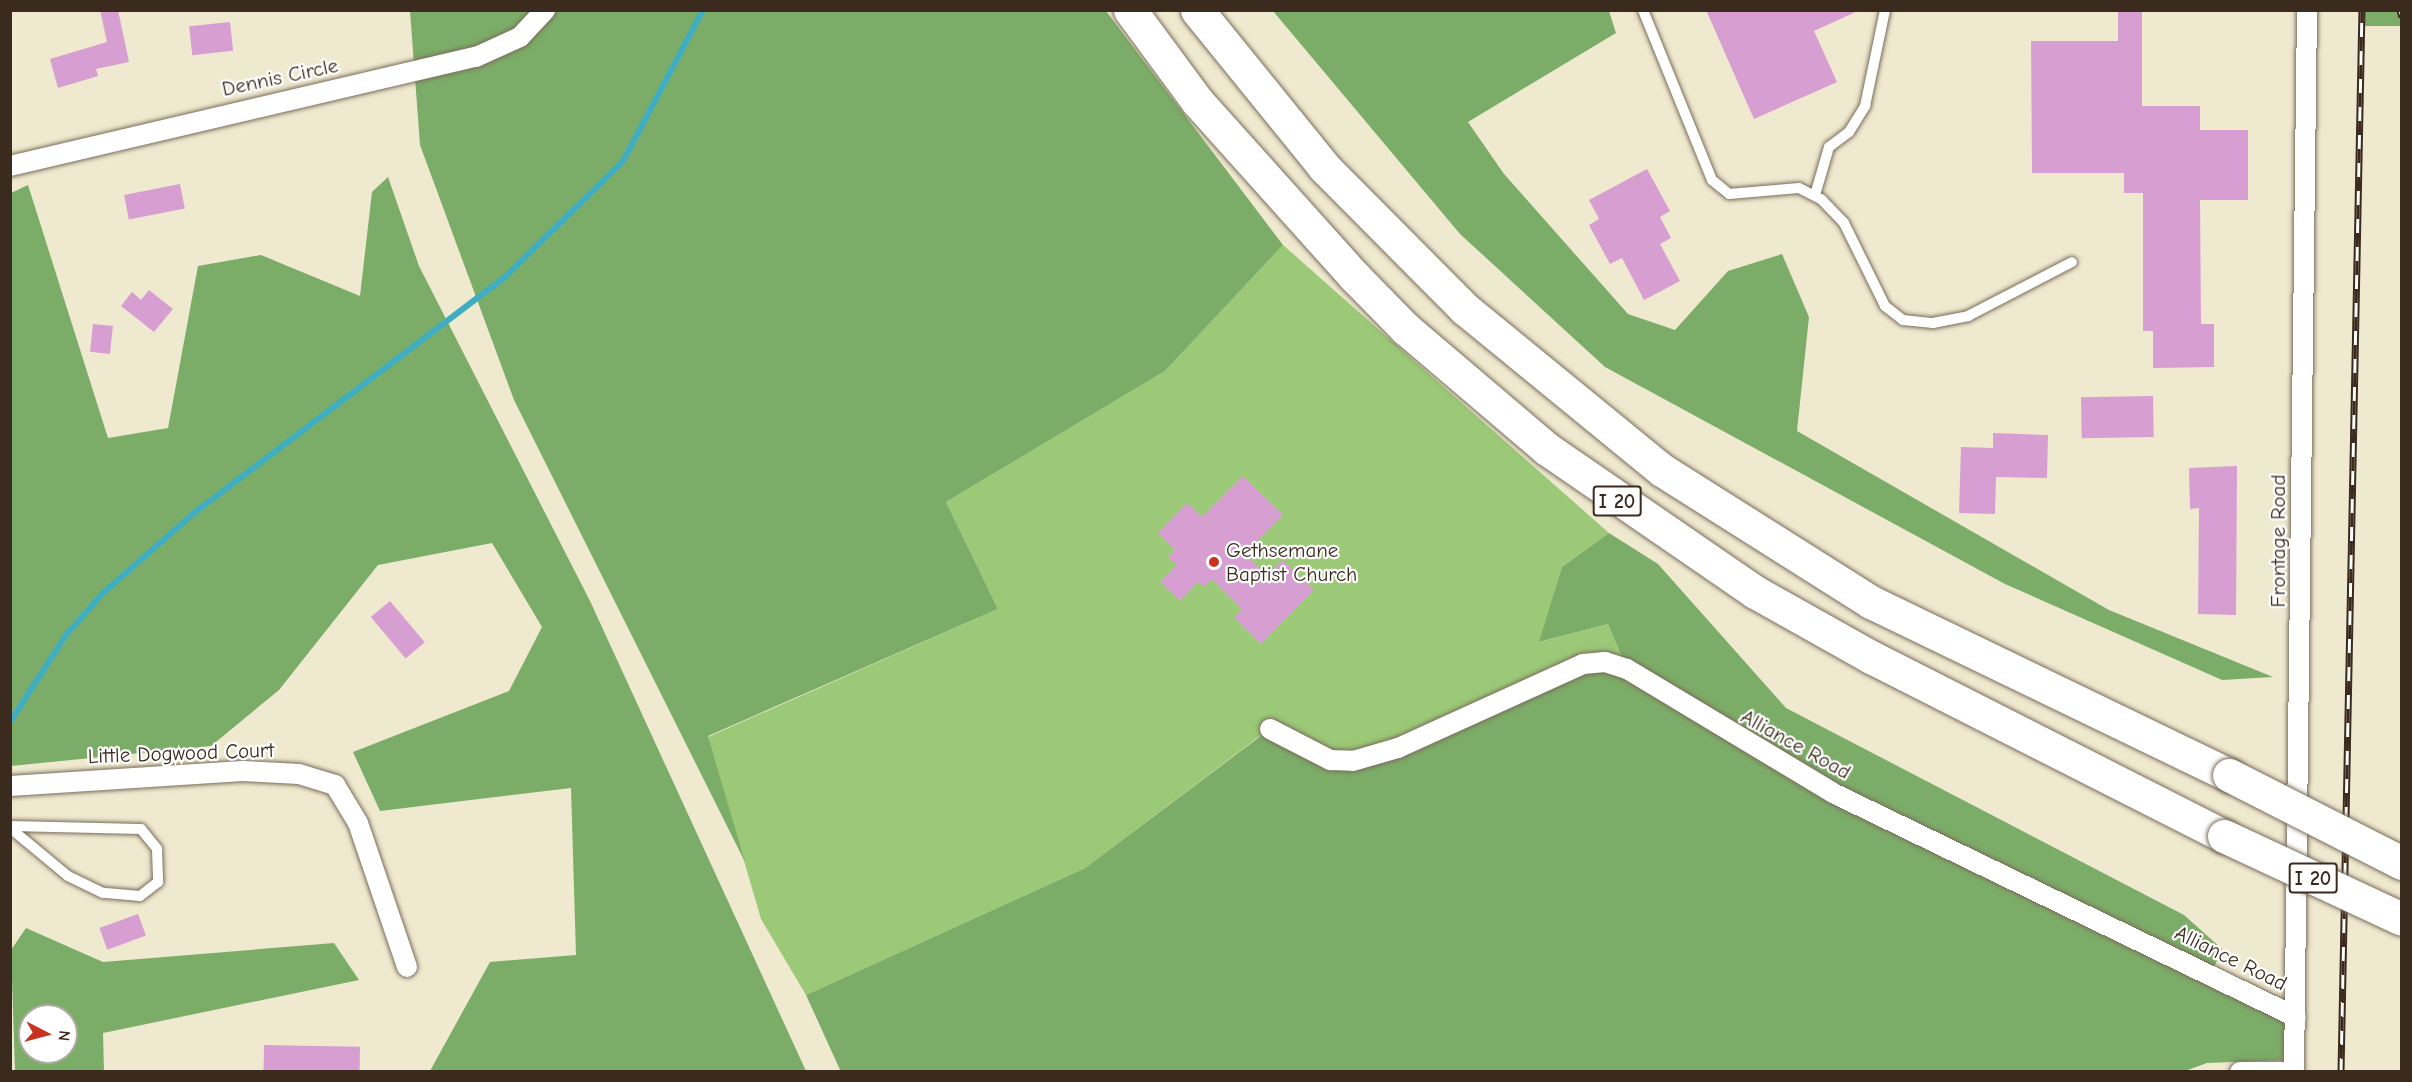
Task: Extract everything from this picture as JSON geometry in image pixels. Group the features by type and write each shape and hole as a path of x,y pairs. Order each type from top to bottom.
{"highway":[{"name":"I 20","path":"1130,10 1197,101 1355,277 1406,329 1546,449 1755,592 1871,657 2224,836 2402,919"},
{"name":"I 20","path":"1197,10 1324,167 1465,309 1662,470 1871,602 2229,775 2402,862"}],"street":[{"name":"Dennis Circle","path":"10,166 476,57 520,38 545,10"},
{"name":"Frontage Road","path":"2294,1071 2307,10"},
{"name":"Alliance Road","path":"1270,729 1330,760 1353,761 1398,748 1582,664 1605,662 1628,669 1833,793 2296,1017"},
{"name":"Little Dogwood Court","path":"10,786 243,771 299,774 335,785 358,823 407,967"},
{"path":"2240,1071 2282,1071"}],"lane":[{"path":"1643,10 1712,180 1729,194 1798,188 1815,195 1844,223 1886,306 1903,320 1933,323 1968,316 2072,262"},
{"path":"1815,195 1829,147 1849,132 1865,106 1885,10"},
{"path":"10,827 141,829 157,849 158,882 140,896 103,893 68,876 10,827"}],"green space":[{"path":"410,11 1106,11 1283,245 1165,371 946,502 998,609 708,736 745,862 514,400 420,145"},
{"path":"1273,11 1609,11 1616,33 1468,122 1504,174 1628,314 1675,330 1728,271 1782,254 1809,317 1797,431 2109,610 2273,677 2222,680 2005,584 1605,367 1460,234"},
{"path":"2362,11 2401,11 2401,26 2362,26"},
{"path":"388,177 419,266 590,601 806,1071 430,1071 490,962 576,955 571,788 380,811 353,752 509,691 542,627 492,543 378,565 279,690 211,746 11,766 11,193 28,185 108,438 168,428 198,266 261,255 360,296 372,192"},
{"path":"1283,245 1609,533 1562,567 1540,642 1608,624 1627,669 1353,761 1269,729 1085,868 806,995 761,919 708,737 998,609 946,502 1165,371"},
{"path":"1609,533 1658,564 1786,708 2184,915 2222,949 2207,983 2287,1023 2286,1060 2207,1063 2182,1072 841,1072 806,995 1085,868 1270,729 1353,761 1562,675 1627,669 1608,624 1539,642 1562,567"},
{"path":"26,928 103,962 334,943 359,980 103,1033 104,1071 15,1071 11,950"}],"building":[{"path":"100,10 118,10 129,62 96,69 98,76 58,88 50,59 107,42"},
{"path":"1706,10 1860,10 1814,31 1837,82 1754,119"},
{"path":"2118,10 2142,10 2142,106 2200,106 2200,130 2248,130 2248,200 2200,200 2201,324 2214,324 2214,367 2153,368 2153,331 2143,331 2143,193 2124,193 2124,173 2032,173 2031,41 2118,41"},
{"path":"230,22 233,51 192,55 189,26"},
{"path":"1647,169 1670,211 1660,217 1671,238 1660,244 1680,281 1644,300 1622,258 1610,264 1589,225 1599,219 1589,200"},
{"path":"180,184 185,209 129,219 124,195"},
{"path":"149,290 173,309 154,332 121,306 132,292 141,300"},
{"path":"93,324 113,326 110,354 90,352"},
{"path":"2153,396 2154,437 2082,438 2081,397"},
{"path":"1993,433 2048,435 2047,478 1996,477 1995,514 1959,513 1961,447 1993,448"},
{"path":"2237,466 2236,615 2198,614 2199,508 2190,509 2189,468"},
{"name":"Gethsemane Baptist Church","path":"1243,476 1283,515 1245,554 1267,575 1283,560 1314,590 1261,644 1234,617 1242,609 1212,579 1204,587 1198,582 1180,601 1160,582 1177,565 1168,557 1175,550 1158,533 1187,503 1202,517"},
{"path":"390,601 425,642 406,658 371,617"},
{"path":"138,914 146,936 107,950 99,928"},
{"path":"264,1045 360,1047 360,1072 264,1071"}],"waterway":[{"path":"10,722 66,635 102,594 194,513 506,276 623,161 703,10"}],"railway":[{"path":"2341,1072 2362,10"},
{"path":"2400,10 2402,17"}],"place":[{"name":"Gethsemane Baptist Church","path":"1214,562"}]}
